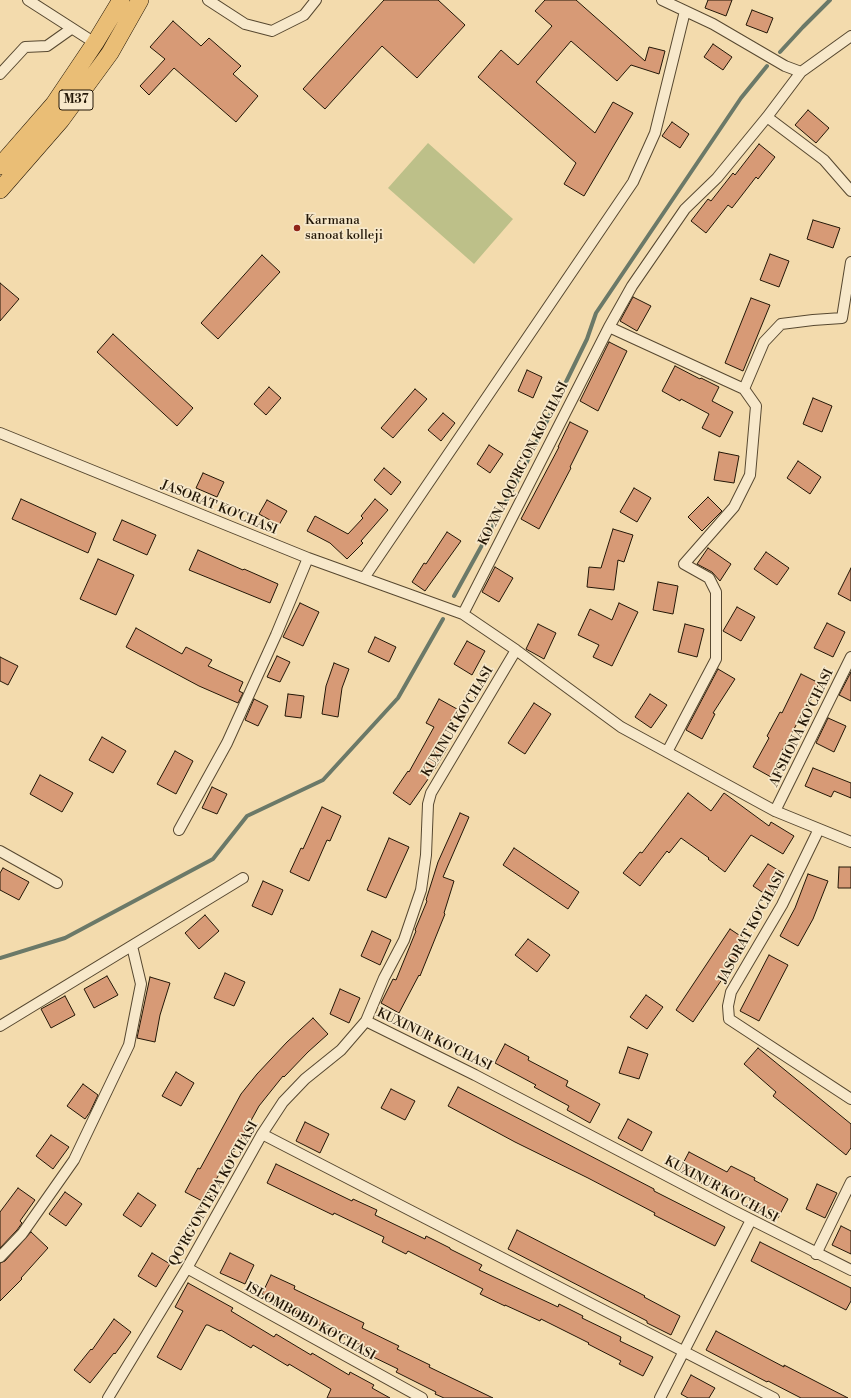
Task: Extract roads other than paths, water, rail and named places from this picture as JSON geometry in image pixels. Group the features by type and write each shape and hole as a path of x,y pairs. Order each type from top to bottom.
{"highway":[{"name":"M37","path":"0,166 54,104 121,0"},
{"name":"M37","path":"0,190 61,120 110,52 140,0"}],"street":[{"path":"28,0 94,44"},
{"path":"208,0 245,24 272,31 304,15 316,0"},
{"path":"662,0 713,24 785,66 801,72"},
{"path":"364,578 633,182 655,133 685,11"},
{"path":"0,74 25,47 46,46 71,28"},
{"name":"KO'XNA QO'RG'ON KO'CHASI","path":"463,614 609,327 632,286 685,209 717,178 767,117 801,72 851,36"},
{"path":"767,117 824,160 851,190"},
{"path":"744,389 764,342 781,324 842,318 851,262"},
{"path":"609,327 744,389 756,406 750,475 734,507 684,564 709,578 716,592 716,659 668,752"},
{"name":"JASORAT KO'CHASI","path":"0,433 308,558 463,614 516,650 621,727 775,811 851,842"},
{"path":"179,830 227,743 276,635 308,558"},
{"name":"KUXINUR KO'CHASI","path":"516,650 431,793 428,804 426,854 421,890 404,940 384,978 366,1021 475,1075 816,1254 851,1270"},
{"name":"AFSHONA KO'CHASI","path":"775,811 851,657"},
{"name":"JASORAT KO'CHASI","path":"819,829 782,905 731,992 728,1006 729,1020 851,1099"},
{"path":"0,851 57,883"},
{"path":"0,1026 242,878"},
{"path":"0,1257 22,1234 74,1160 129,1045 141,984 132,946"},
{"name":"QO'RG'ONTEPA KO'CHASI","path":"108,1398 187,1268 262,1134 283,1102 305,1079 341,1050 366,1021"},
{"path":"262,1134 774,1398"},
{"path":"816,1254 851,1182"},
{"path":"660,1398 751,1220"},
{"name":"ISLOMBOBD KO'CHASI","path":"187,1268 422,1398"}],"waterway":[{"path":"780,52 830,0"},
{"path":"454,596 520,476 587,339 596,313 741,98 767,66"},
{"path":"0,958 65,938 213,859 247,816 323,780 398,698 443,619"}],"place":[{"name":"Karmana sanoat kolleji","path":"297,228"}]}
